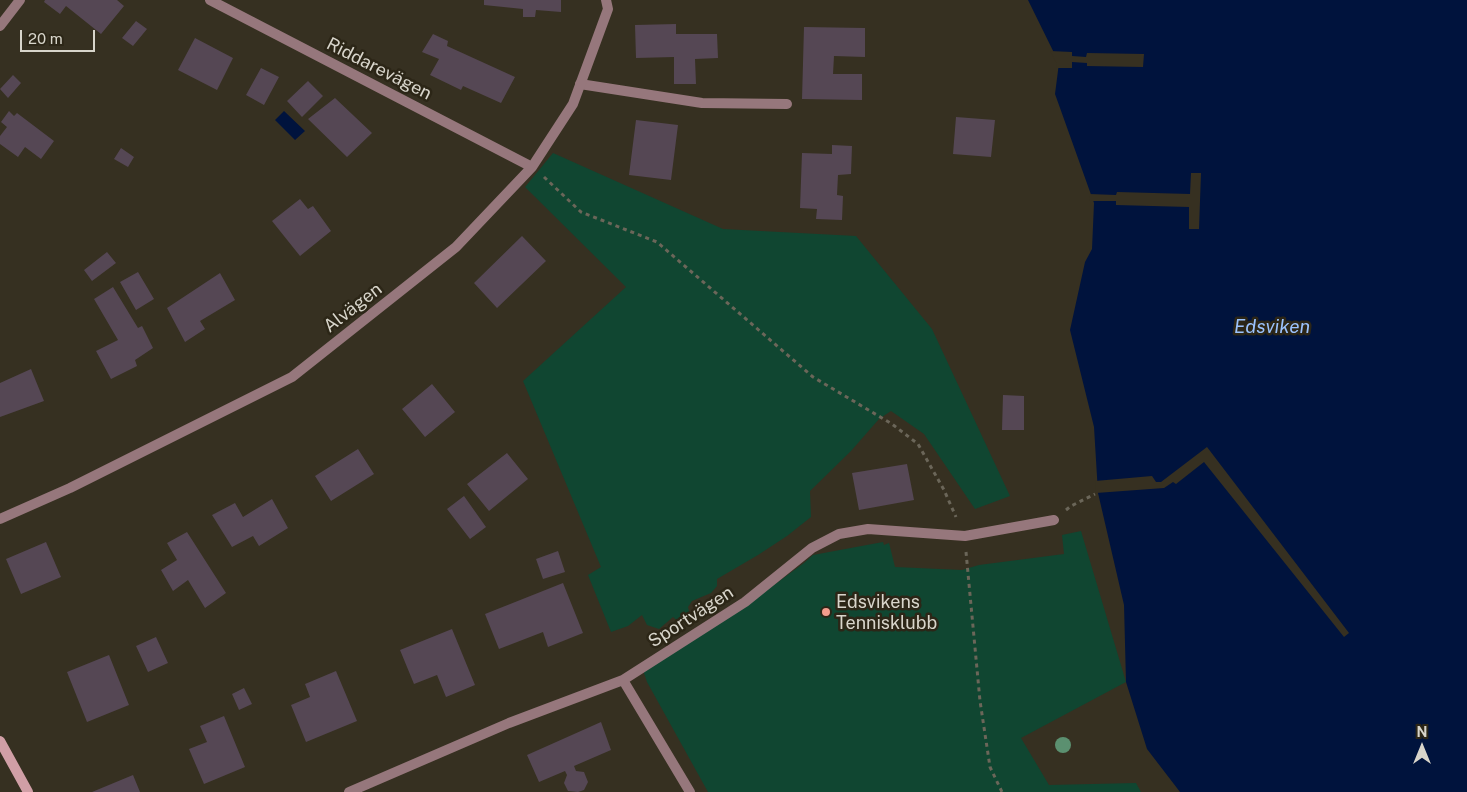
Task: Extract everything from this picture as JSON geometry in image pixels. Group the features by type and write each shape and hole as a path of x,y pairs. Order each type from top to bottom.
{"street":[{"path":"0,26 20,0"},
{"name":"Riddarevägen","path":"210,0 532,167"},
{"name":"Alvägen","path":"0,519 70,488 292,377 456,247 532,167 572,104 608,9 606,0"},
{"path":"580,84 702,103 787,104"},
{"name":"Sportvägen","path":"349,792 509,723 623,680 745,602 812,548 839,534 868,529 965,536 1054,520"},
{"path":"623,680 690,792"},
{"path":"0,741 28,792"}],"path":[{"path":"532,167 581,212 657,242 813,377 892,424 918,444 944,490 965,536 981,710 990,767 1002,792"},
{"path":"1054,520 1071,506 1095,494"}],"green space":[{"path":"553,153 723,229 856,236 932,329 1010,496 975,509 924,434 891,411 879,419 851,451 810,491 811,517 787,536 717,579 717,586 711,593 692,601 688,607 690,615 680,623 673,617 659,629 647,625 642,615 628,626 611,632 588,575 601,567 523,381 626,287 525,187"},
{"path":"1081,531 1126,682 1021,738 1049,785 1136,783 1141,792 708,792 647,682 643,670 748,604 813,555 883,542 884,545 889,543 895,567 962,570 979,565 1064,554 1062,535"}],"water":[{"name":"Edsviken","path":"1028,0 1467,0 1467,792 1180,792 1147,749 1126,682 1124,605 1098,493 1094,427 1070,330 1085,262 1092,249 1094,203 1055,94 1059,63"},
{"path":"284,111 305,131 295,140 275,120"}],"pier":[{"path":"1050,51 1072,52 1072,56 1086,57 1087,53 1144,54 1143,67 1087,66 1087,63 1072,62 1072,68 1056,68 1057,64"},
{"path":"1191,173 1201,173 1199,229 1189,229 1189,207 1116,205 1116,201 1090,201 1089,194 1116,195 1117,192 1190,194"},
{"path":"1207,447 1349,633 1344,637 1204,462 1176,484 1173,482 1164,488 1096,493 1095,481 1152,476 1156,482 1161,482"}],"building":[{"path":"45,0 117,0 124,6 101,34 66,6 60,14 44,2"},
{"path":"484,0 561,0 561,12 536,10 535,17 523,17 523,9 484,5"},
{"path":"136,21 147,29 133,46 122,38"},
{"path":"676,24 676,34 717,34 718,58 695,59 696,84 674,84 674,57 636,58 635,25"},
{"path":"804,27 865,28 865,57 834,56 833,74 862,74 862,100 802,99"},
{"path":"433,34 448,41 447,46 515,77 501,103 463,86 461,90 430,75 439,59 422,52"},
{"path":"195,38 233,58 217,90 178,70"},
{"path":"261,68 279,77 264,105 246,95"},
{"path":"13,75 21,83 8,98 0,89"},
{"path":"308,81 323,96 302,117 287,101"},
{"path":"335,98 372,133 347,157 308,119"},
{"path":"9,111 14,116 17,113 54,141 41,159 25,147 18,157 0,144 0,136 7,127 1,122"},
{"path":"956,117 995,120 991,157 953,154"},
{"path":"636,120 678,125 671,180 629,175"},
{"path":"832,145 852,146 851,174 838,175 837,195 843,196 842,220 816,219 817,209 800,208 802,153 832,154"},
{"path":"121,148 134,157 128,167 114,159"},
{"path":"300,199 308,209 313,206 331,231 300,256 272,221"},
{"path":"522,236 546,261 497,308 474,283"},
{"path":"107,252 116,263 92,281 84,270"},
{"path":"138,272 154,299 136,310 120,282"},
{"path":"220,273 235,300 200,321 205,329 185,342 167,308"},
{"path":"113,287 138,328 142,326 153,348 135,360 137,366 111,379 96,351 118,340 94,299"},
{"path":"31,369 44,401 0,417 0,383"},
{"path":"432,384 455,412 425,437 402,409"},
{"path":"1003,395 1024,396 1024,430 1002,430"},
{"path":"358,449 374,474 331,501 315,476"},
{"path":"507,453 528,479 489,511 467,484"},
{"path":"907,464 914,500 859,510 852,473"},
{"path":"464,496 486,527 470,539 447,509"},
{"path":"272,499 288,528 259,546 253,536 232,547 212,515 235,503 243,517"},
{"path":"187,532 226,593 205,608 188,580 173,591 161,570 177,560 167,543"},
{"path":"46,542 61,577 21,594 6,559"},
{"path":"558,551 565,572 543,579 536,559"},
{"path":"563,583 583,633 548,647 543,632 499,649 485,614"},
{"path":"452,629 475,685 446,697 437,675 414,684 400,650"},
{"path":"156,637 168,663 148,672 136,646"},
{"path":"109,655 129,705 87,722 67,672"},
{"path":"336,671 357,721 306,742 291,705 310,697 305,684"},
{"path":"244,688 252,704 239,710 232,694"},
{"path":"224,716 245,767 204,784 189,749 207,742 200,726"},
{"path":"601,722 611,750 574,766 576,771 584,772 588,782 584,790 578,792 568,791 564,783 567,775 565,771 539,782 527,755"},
{"path":"133,775 140,792 92,792"}],"place":[{"name":"Edsvikens Tennisklubb","path":"826,612"}]}
